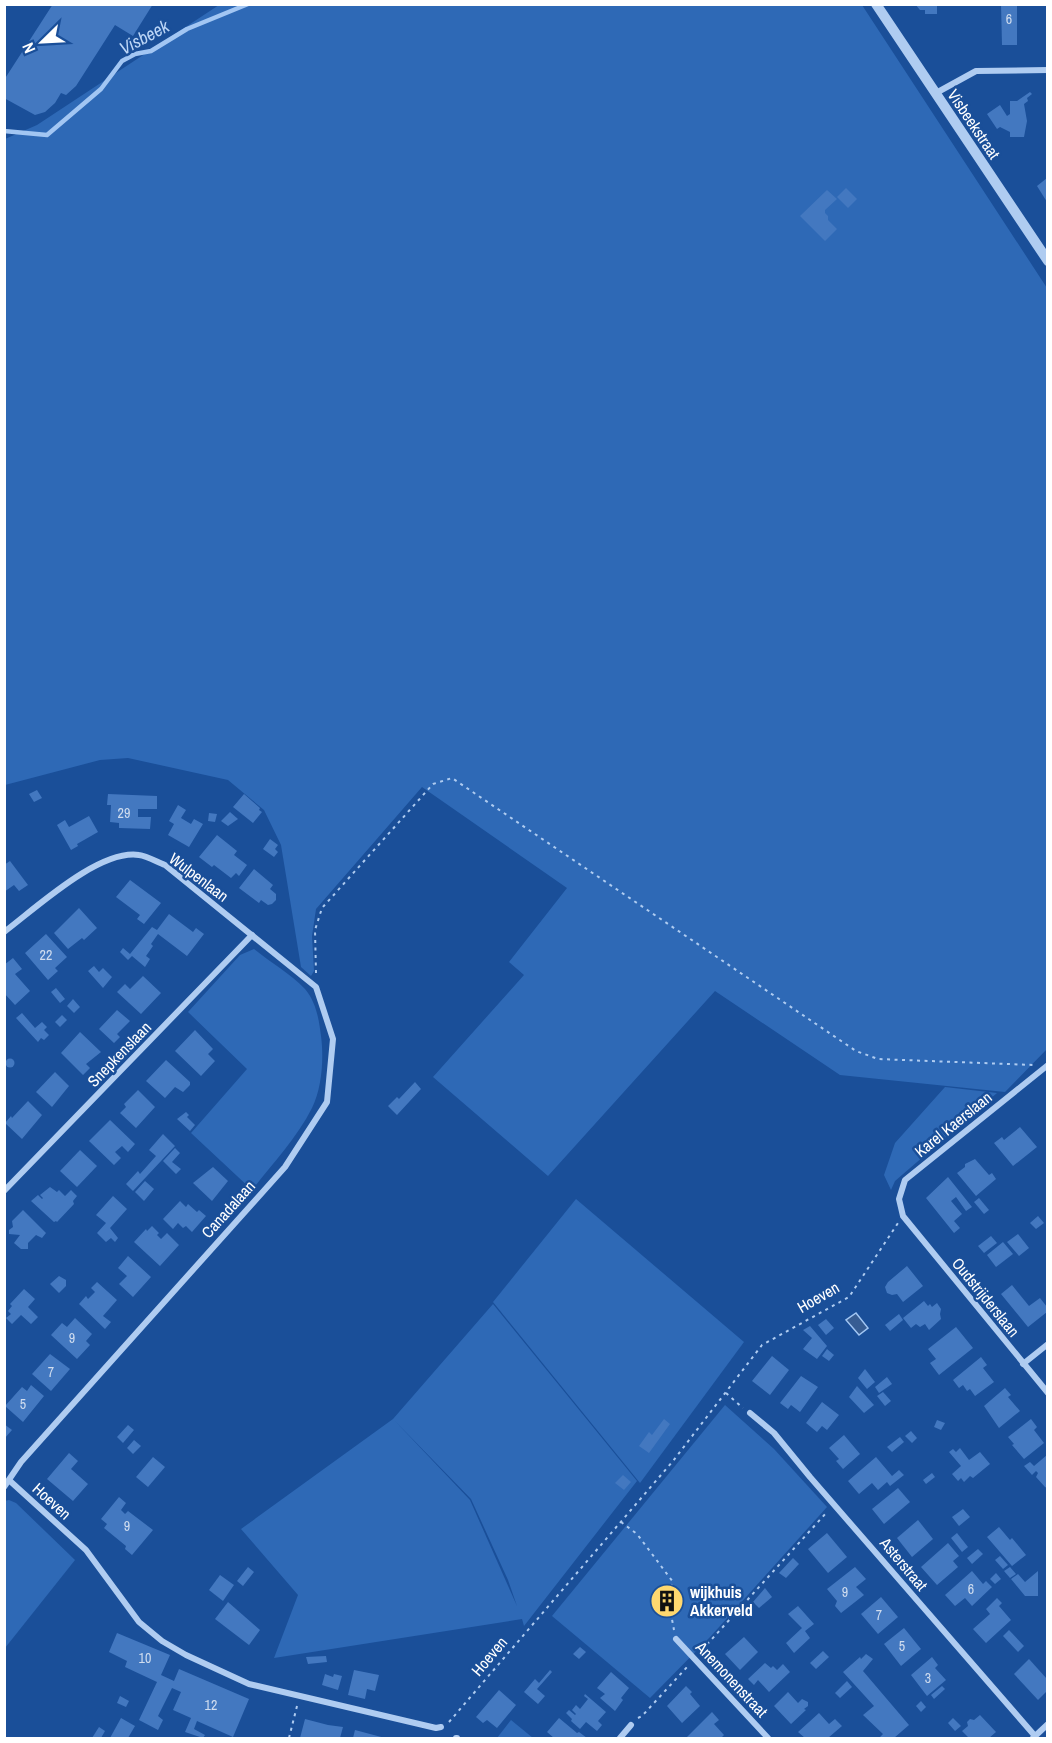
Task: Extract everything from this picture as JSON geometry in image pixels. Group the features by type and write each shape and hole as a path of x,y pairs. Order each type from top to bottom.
{"street":[{"name":"Visbeekstraat","path":"876,4 1047,261"},
{"path":"936,93 976,71 1047,70"},
{"name":"Wulpenlaan","path":"4,932 91,867 115,856 139,855 165,865 252,934"},
{"path":"252,934 316,987"},
{"name":"Snepkenslaan","path":"4,1191 252,934"},
{"name":"Canadalaan","path":"10,1481 21,1462 285,1167 327,1102 333,1039 316,987"},
{"name":"Karel Kaerslaan","path":"903,1216 899,1199 905,1180 1047,1065"},
{"name":"Oudstrijderslaan","path":"903,1216 1047,1393"},
{"path":"1023,1364 1047,1344"},
{"name":"Asterstraat","path":"750,1413 774,1433 1033,1737"},
{"name":"Hoeven","path":"4,1487 10,1481 86,1550 139,1622 162,1641 186,1655 249,1684 436,1728 441,1727"},
{"name":"Anemonenstraat","path":"675,1639 768,1738"},
{"path":"1033,1737 1047,1724"},
{"path":"620,1738 631,1725"}],"path":[{"path":"316,987 315,930 322,908 433,784 452,778 856,1051 878,1059 1047,1065"},
{"name":"Hoeven","path":"441,1727 447,1725 487,1680 621,1522 762,1346 849,1297 903,1216"},
{"path":"726,1393 750,1413"},
{"path":"631,1725 835,1504"},
{"path":"621,1522 637,1534 673,1582 669,1590 681,1604 671,1614 675,1639"},
{"path":"289,1738 299,1696"}],"shaded area":[{"path":"219,5 862,5 1047,288 1047,1049 1005,1092 840,1075 715,991 548,1176 433,1077 524,975 509,962 567,888 422,787 316,909 312,936 314,971 311,976 301,967 281,845 264,810 228,780 128,758 100,760 5,785 5,139 37,125"},
{"path":"254,949 293,978 309,994 318,1017 322,1054 320,1082 312,1108 292,1140 252,1190 191,1133 247,1069 188,1012 240,955"},
{"path":"945,1087 997,1093 895,1181 891,1190 884,1175 895,1143"},
{"path":"576,1199 744,1342 640,1483 493,1302"},
{"path":"493,1304 637,1481 524,1626 522,1619 274,1658 298,1595 241,1529 393,1419","holes":["394,1420 471,1499 508,1580 517,1606 470,1500"]},
{"path":"856,1313 868,1328 859,1335 846,1320"},
{"path":"725,1405 774,1449 827,1507 711,1636 650,1698 552,1616"},
{"path":"9,1500 16,1503 75,1560 5,1648 4,1501"},
{"path":"511,1720 533,1738 497,1738"}],"building":[{"path":"53,4 153,4 133,36 115,25 76,86 66,95 61,93 55,103 45,112 35,115 4,98 4,80"},
{"path":"915,4 937,4 937,14 925,14 925,10 920,10"},
{"path":"1001,4 1017,4 1017,45 1002,45"},
{"path":"1030,92 1032,94 1024,104 1027,121 1024,137 1010,137 1010,132 1000,127 997,129 987,114 1000,105 1007,116 1010,114 1010,101 1017,101"},
{"path":"1047,178 1047,202 1037,186"},
{"path":"846,188 857,199 848,208 837,197"},
{"path":"827,190 837,199 825,210 825,213 837,229 825,241 800,216"},
{"path":"37,790 42,798 34,802 29,794"},
{"path":"108,794 157,796 157,809 138,809 138,817 151,817 150,829 119,828 119,823 110,822 111,805 107,805"},
{"path":"244,794 262,812 253,823 233,807"},
{"path":"178,805 186,810 181,818 191,824 194,819 203,824 189,847 168,835 174,824 169,821"},
{"path":"230,812 238,819 228,826 221,821"},
{"path":"209,813 217,814 215,822 208,821"},
{"path":"89,816 98,832 71,850 57,825 65,820 69,827"},
{"path":"217,835 237,851 234,855 247,865 239,876 236,873 231,878 199,857"},
{"path":"270,839 278,845 275,849 278,852 274,857 263,849"},
{"path":"10,861 28,885 19,891 14,885 4,892 4,865"},
{"path":"254,869 273,885 270,889 276,894 276,900 272,904 268,905 261,900 259,903 239,888"},
{"path":"130,880 161,903 144,924 137,919 140,915 116,897"},
{"path":"79,908 97,928 84,940 82,938 68,949 54,933"},
{"path":"169,914 193,932 196,928 204,934 187,956 158,934 146,956 150,959 145,967 132,956 128,960 120,952 123,948 130,954 152,927 157,930"},
{"path":"46,934 67,957 55,968 58,971 48,980 25,953"},
{"path":"13,958 22,969 15,974 30,991 15,1005 4,993 4,965"},
{"path":"94,966 99,972 103,968 112,977 103,988 88,971"},
{"path":"143,976 161,993 141,1014 117,992 125,984 130,989"},
{"path":"56,988 65,999 60,1003 51,992"},
{"path":"73,999 80,1007 74,1013 67,1006"},
{"path":"117,1010 130,1021 117,1034 120,1037 114,1043 99,1029"},
{"path":"22,1013 35,1028 42,1022 47,1027 44,1030 49,1035 44,1040 41,1038 38,1042 16,1018"},
{"path":"62,1015 67,1020 60,1027 55,1022"},
{"path":"195,1030 213,1049 208,1054 215,1061 201,1076 175,1051"},
{"path":"80,1032 101,1052 86,1064 90,1068 83,1075 61,1053"},
{"path":"10,1059 14,1063 10,1067 6,1063"},
{"path":"166,1060 190,1082 190,1085 183,1092 175,1087 165,1098 146,1081"},
{"path":"55,1072 69,1086 52,1107 36,1092"},
{"path":"415,1082 421,1089 397,1115 388,1106 397,1097 399,1099"},
{"path":"138,1090 155,1107 136,1128 120,1113 126,1107 124,1104"},
{"path":"28,1101 42,1115 22,1139 5,1123"},
{"path":"186,1112 189,1115 187,1117 195,1125 190,1131 177,1119"},
{"path":"110,1120 135,1144 128,1152 122,1146 115,1152 121,1158 114,1165 89,1141"},
{"path":"1020,1127 1037,1147 1013,1166 994,1143 1002,1137 1004,1140"},
{"path":"163,1134 175,1146 133,1191 126,1184 138,1171 140,1174 156,1156 149,1150"},
{"path":"175,1148 180,1153 172,1162 181,1169 176,1174 163,1161"},
{"path":"80,1150 97,1166 77,1187 60,1171"},
{"path":"975,1159 989,1175 992,1173 996,1179 976,1196 957,1173 965,1167 965,1164"},
{"path":"213,1167 228,1181 212,1201 193,1183"},
{"path":"948,1177 972,1207 966,1211 956,1197 951,1201 962,1214 954,1221 960,1228 954,1233 926,1198"},
{"path":"145,1181 154,1189 144,1201 135,1192"},
{"path":"50,1187 57,1192 59,1190 65,1196 71,1190 77,1196 73,1201 74,1204 57,1222 54,1222 31,1201 38,1195 42,1199 40,1195"},
{"path":"113,1196 127,1209 110,1228 118,1238 115,1242 111,1238 106,1242 97,1233 106,1223 96,1215"},
{"path":"979,1198 989,1210 984,1214 974,1202"},
{"path":"180,1201 186,1207 188,1204 206,1216 192,1232 186,1226 183,1228 178,1223 173,1229 163,1219"},
{"path":"23,1210 46,1233 42,1238 36,1235 28,1243 28,1249 21,1249 14,1243 20,1235 9,1234 9,1230 13,1227 12,1221"},
{"path":"1038,1216 1044,1223 1036,1229 1030,1223"},
{"path":"152,1226 161,1239 167,1233 179,1245 160,1266 134,1242"},
{"path":"1018,1234 1029,1248 1019,1256 1007,1242"},
{"path":"991,1236 997,1243 984,1253 978,1246"},
{"path":"1003,1242 1013,1254 996,1267 987,1255"},
{"path":"128,1256 151,1277 133,1297 119,1284 127,1276 118,1268"},
{"path":"907,1266 923,1286 903,1302 897,1294 887,1293 885,1287"},
{"path":"59,1276 66,1280 66,1286 59,1293 50,1284"},
{"path":"97,1282 117,1300 103,1316 111,1322 105,1329 79,1304 86,1296 88,1299 95,1292 91,1288"},
{"path":"1012,1285 1029,1306 1040,1298 1047,1307 1047,1312 1028,1327 1001,1294"},
{"path":"24,1289 35,1299 28,1307 38,1317 31,1324 21,1315 12,1324 6,1318 11,1314 8,1311 12,1306 10,1304"},
{"path":"924,1301 932,1307 937,1303 941,1309 941,1319 929,1330 925,1324 920,1327 916,1324 911,1328 903,1318"},
{"path":"899,1314 903,1320 890,1331 885,1325"},
{"path":"75,1318 92,1334 86,1341 90,1345 77,1359 51,1335 62,1323 67,1327"},
{"path":"826,1319 834,1328 826,1335 818,1325"},
{"path":"810,1326 827,1346 817,1359 803,1349 812,1338 803,1330"},
{"path":"956,1327 973,1348 939,1375 930,1363 936,1359 928,1349"},
{"path":"827,1349 834,1355 829,1361 822,1356"},
{"path":"50,1354 70,1369 51,1391 32,1374"},
{"path":"772,1356 789,1370 770,1395 752,1381"},
{"path":"981,1357 987,1365 983,1368 994,1382 975,1396 963,1385 959,1388 953,1380"},
{"path":"865,1369 875,1382 867,1389 858,1378"},
{"path":"801,1376 818,1387 800,1412 791,1405 788,1409 780,1403"},
{"path":"887,1377 892,1384 879,1393 875,1387"},
{"path":"31,1385 44,1396 23,1422 5,1406 22,1387 27,1391"},
{"path":"857,1386 874,1405 864,1413 849,1397"},
{"path":"1005,1388 1011,1395 1008,1397 1020,1411 999,1428 984,1406"},
{"path":"883,1392 891,1401 885,1406 877,1396"},
{"path":"822,1402 839,1415 827,1430 822,1426 817,1432 806,1423"},
{"path":"664,1419 670,1424 649,1453 639,1446 649,1432 652,1435"},
{"path":"1031,1419 1037,1427 1034,1430 1044,1443 1024,1459 1008,1437"},
{"path":"937,1420 945,1423 941,1430 934,1427"},
{"path":"4,1424 12,1430 4,1439"},
{"path":"128,1425 134,1430 123,1443 117,1437"},
{"path":"911,1431 917,1438 912,1443 905,1436"},
{"path":"844,1435 860,1454 843,1469 836,1461 839,1459 829,1448"},
{"path":"900,1437 904,1442 892,1452 887,1447"},
{"path":"134,1440 141,1446 133,1454 127,1448"},
{"path":"960,1448 969,1460 980,1452 990,1464 973,1478 970,1476 964,1482 961,1478 958,1481 952,1474 961,1466 949,1452 953,1449 956,1452"},
{"path":"69,1453 78,1461 71,1469 88,1484 73,1501 47,1479"},
{"path":"1047,1455 1047,1488 1036,1477 1038,1473 1036,1471 1032,1475 1024,1466 1030,1462 1034,1466"},
{"path":"153,1457 165,1467 148,1487 136,1477"},
{"path":"876,1457 892,1476 899,1470 904,1475 890,1486 887,1482 878,1490 872,1483 859,1494 848,1481"},
{"path":"932,1473 935,1477 926,1484 923,1480"},
{"path":"623,1475 631,1482 624,1490 615,1483"},
{"path":"898,1488 910,1502 884,1524 872,1509"},
{"path":"119,1497 126,1503 121,1510 125,1514 128,1511 153,1530 132,1555 125,1549 126,1546 104,1528 107,1524 101,1519"},
{"path":"963,1509 970,1517 959,1526 952,1517"},
{"path":"918,1520 933,1539 912,1557 897,1538"},
{"path":"999,1527 1026,1555 1012,1566 987,1537"},
{"path":"827,1533 847,1557 828,1573 808,1549"},
{"path":"957,1533 968,1547 962,1552 951,1538"},
{"path":"948,1543 959,1556 953,1561 958,1567 937,1585 921,1567"},
{"path":"978,1549 983,1554 972,1564 967,1558"},
{"path":"1000,1556 1008,1565 1003,1569 995,1560"},
{"path":"793,1558 799,1564 786,1578 779,1573"},
{"path":"248,1567 254,1572 243,1586 237,1581"},
{"path":"855,1567 866,1579 856,1587 864,1595 841,1613 835,1606 837,1601 827,1589"},
{"path":"1010,1567 1016,1574 1010,1578 1004,1571"},
{"path":"972,1571 983,1584 986,1581 992,1587 972,1606 965,1598 955,1606 945,1595"},
{"path":"1038,1571 1038,1596 1025,1596 1011,1579 1018,1574 1025,1582"},
{"path":"996,1573 1001,1579 995,1584 990,1579"},
{"path":"220,1575 234,1585 223,1601 209,1590"},
{"path":"765,1588 772,1597 759,1608 753,1602"},
{"name":"wijkhuis Akkerveld","path":"663,1589 679,1603 671,1613 655,1598"},
{"path":"881,1597 898,1617 878,1634 861,1614"},
{"path":"997,1598 1002,1603 999,1606 1011,1620 986,1643 973,1629 990,1614 986,1609"},
{"path":"228,1602 260,1630 249,1645 215,1619"},
{"path":"798,1606 814,1624 805,1631 810,1638 794,1653 786,1643 802,1628 788,1614"},
{"path":"904,1628 921,1649 901,1666 884,1644"},
{"path":"1009,1630 1024,1646 1018,1652 1003,1636"},
{"path":"117,1633 170,1655 161,1675 174,1681 179,1669 249,1699 233,1737 197,1721 194,1729 205,1735 203,1738 185,1732 191,1718 173,1710 181,1692 172,1688 158,1716 163,1720 158,1730 139,1720 157,1682 125,1667 127,1661 109,1652"},
{"path":"744,1637 758,1652 740,1670 725,1654"},
{"path":"580,1647 586,1652 579,1659 573,1654"},
{"path":"823,1651 829,1657 816,1669 810,1663"},
{"path":"866,1654 873,1659 863,1671 909,1725 894,1738 880,1737 883,1734 863,1715 874,1706 843,1672"},
{"path":"326,1656 327,1662 308,1664 306,1657"},
{"path":"932,1657 938,1665 935,1668 946,1680 927,1696 911,1675"},
{"path":"1029,1659 1047,1679 1047,1691 1038,1700 1014,1674"},
{"path":"765,1663 777,1670 783,1664 790,1672 769,1692 758,1680 754,1685 748,1679"},
{"path":"354,1670 379,1675 375,1691 367,1689 365,1699 348,1695"},
{"path":"550,1670 552,1672 537,1689 545,1696 538,1704 524,1692 535,1679 539,1683"},
{"path":"611,1672 629,1688 615,1711 600,1698 605,1694 597,1688"},
{"path":"325,1674 333,1677 334,1674 342,1676 338,1690 322,1685"},
{"path":"847,1681 852,1687 840,1698 835,1693"},
{"path":"686,1686 700,1706 682,1723 667,1706"},
{"path":"942,1686 945,1689 934,1699 931,1695"},
{"path":"499,1690 516,1705 497,1728 487,1720 483,1723 476,1717"},
{"path":"788,1692 798,1703 802,1699 808,1702 808,1706 804,1709 806,1710 791,1724 774,1706"},
{"path":"585,1694 606,1712 598,1721 602,1725 597,1731 586,1722 580,1729 566,1713 569,1710 576,1714 572,1710 576,1705 580,1709 588,1699 584,1696"},
{"path":"120,1696 129,1701 126,1707 117,1703"},
{"path":"921,1701 926,1707 921,1712 916,1706"},
{"path":"712,1712 719,1720 714,1724 724,1735 721,1738 687,1737"},
{"path":"819,1713 829,1724 835,1719 842,1726 828,1738 805,1738 798,1732"},
{"path":"980,1715 996,1732 989,1738 969,1738 962,1731 968,1726 967,1722 970,1719 974,1720"},
{"path":"121,1718 135,1726 128,1738 110,1738"},
{"path":"559,1718 587,1738 554,1738 547,1732"},
{"path":"953,1718 961,1726 955,1731 948,1723"},
{"path":"305,1719 343,1727 340,1738 300,1738"},
{"path":"99,1727 105,1731 101,1738 92,1738"},
{"path":"355,1730 385,1738 353,1738"}],"waterway":[{"name":"Visbeek","path":"4,131 47,135 101,89 122,61 135,54 151,51 187,29 248,4"}],"place":[{"name":"wijkhuis Akkerveld","path":"667,1601"}]}
